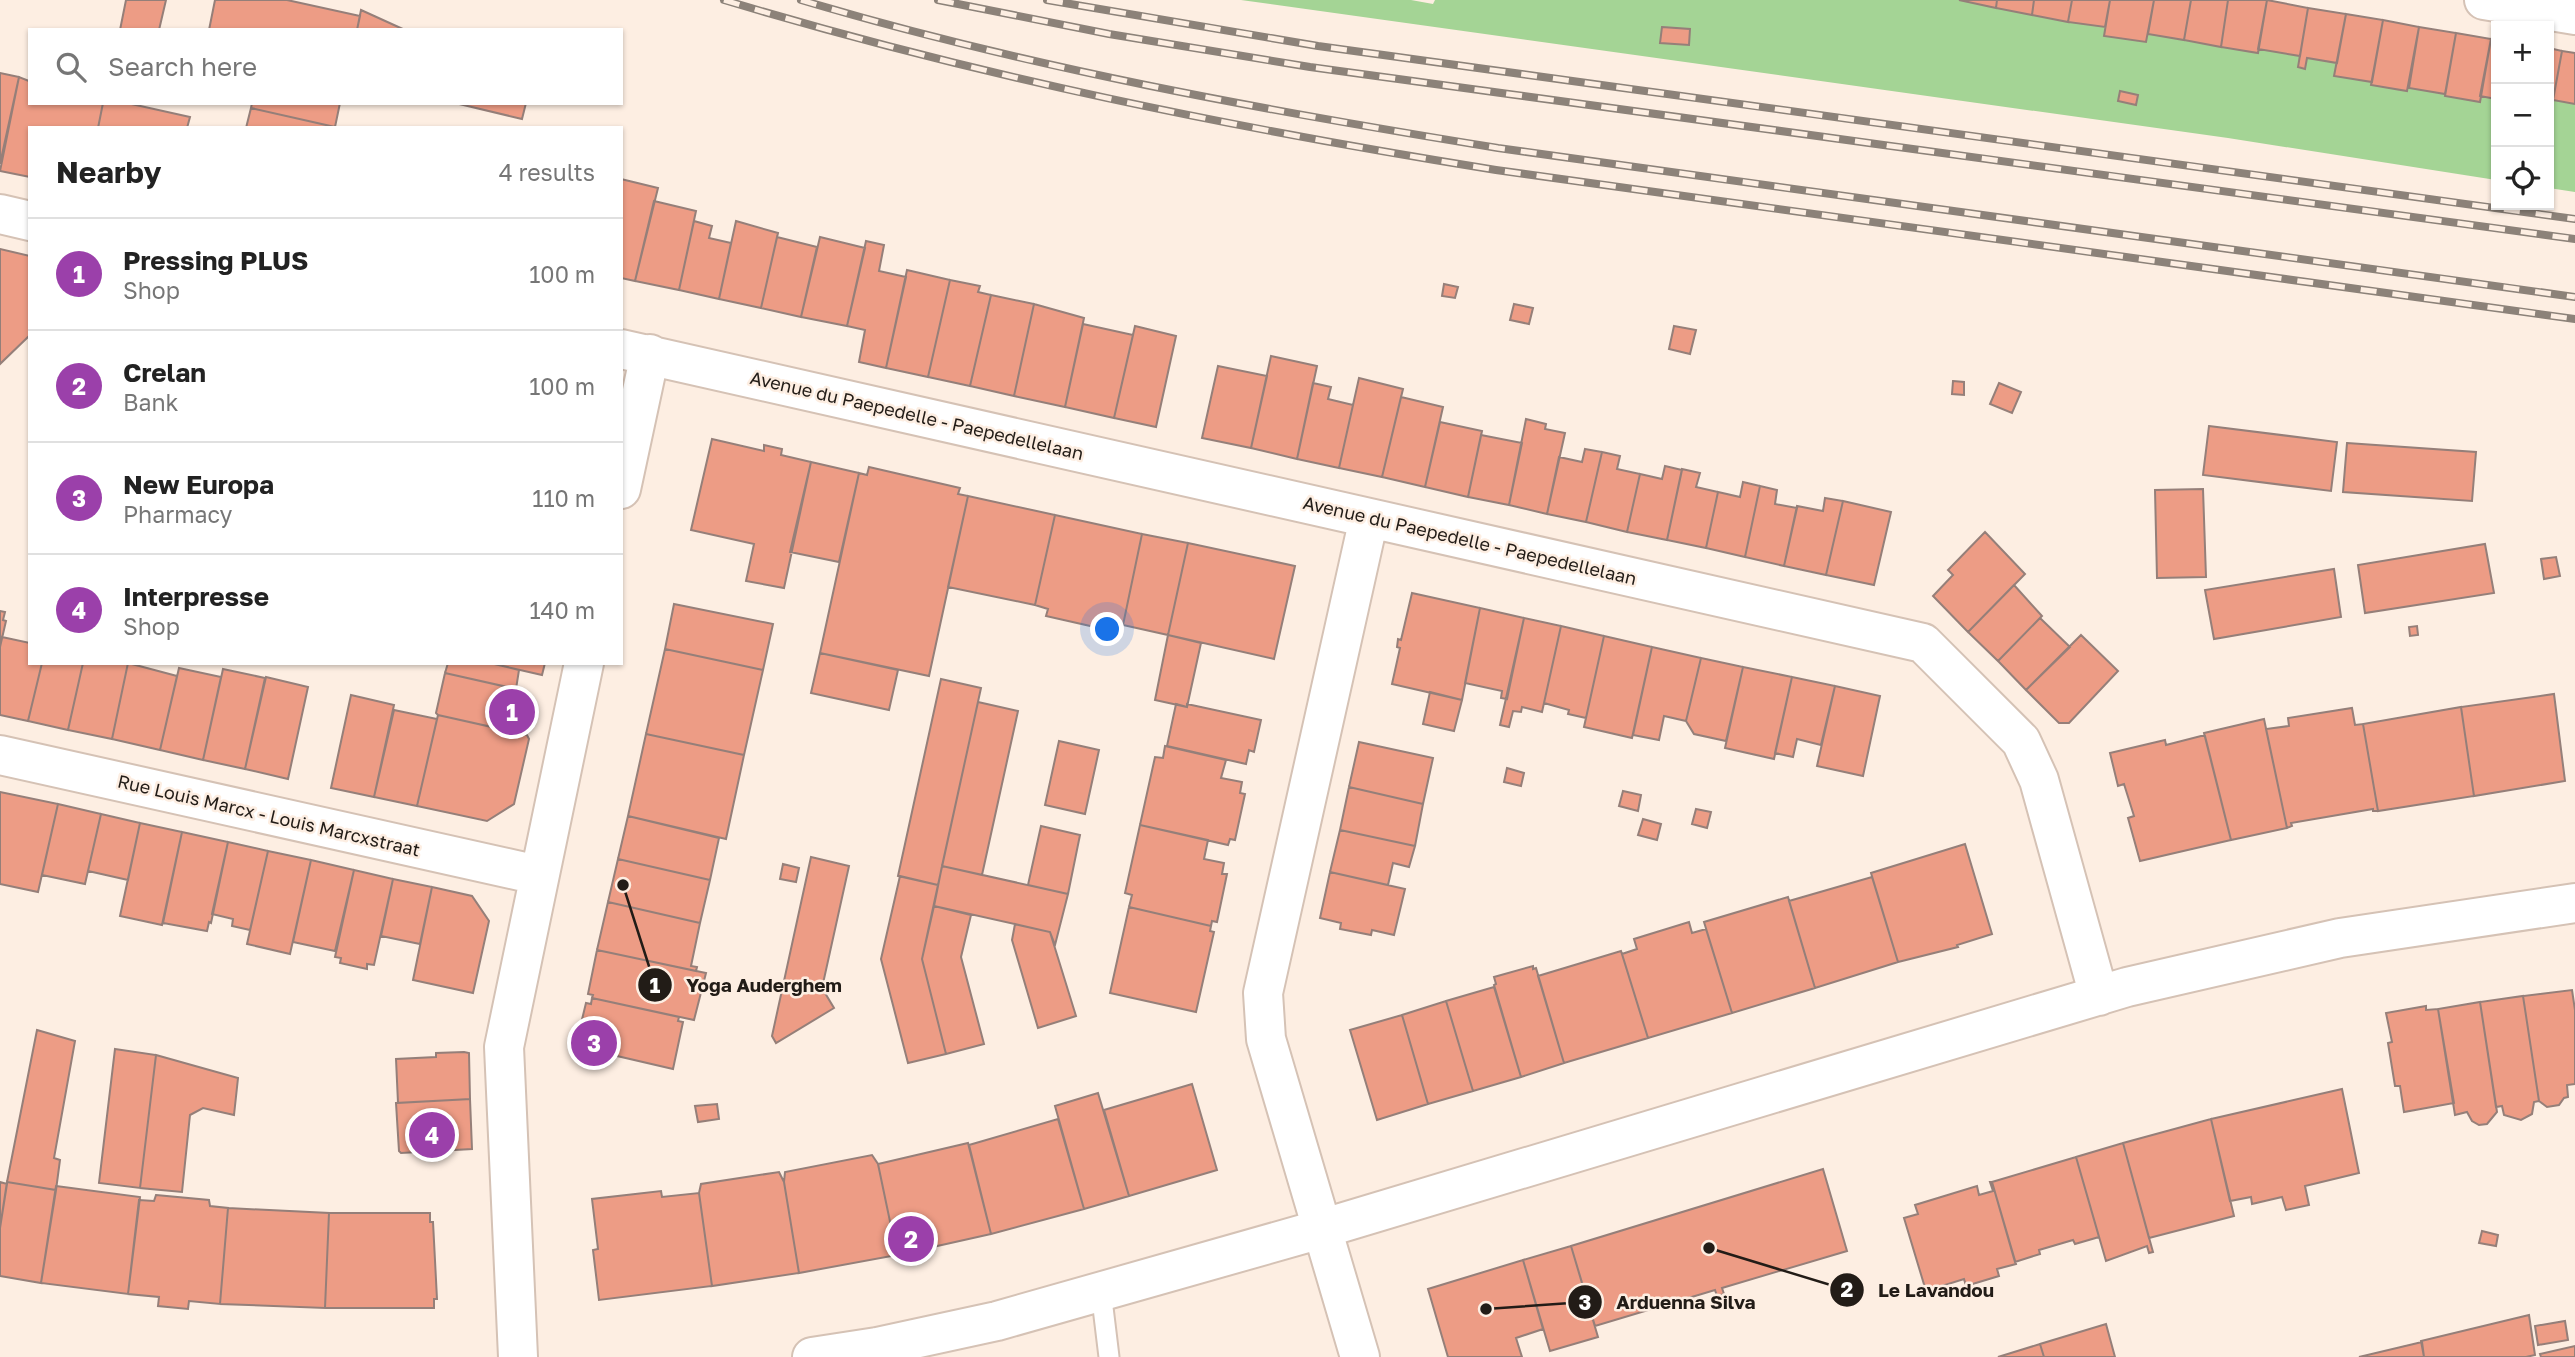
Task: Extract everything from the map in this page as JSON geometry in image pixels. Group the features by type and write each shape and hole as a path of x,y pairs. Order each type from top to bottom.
{"street":[{"path":"2484,0 2575,15"},
{"path":"0,214 28,221"},
{"path":"623,471 636,351"},
{"name":"Avenue du Paepedelle - Paepedellelaan","path":"636,351 1923,643 2021,741 2039,780 2099,996"},
{"path":"1360,1357 1266,1039 1263,993 1369,518"},
{"path":"519,1357 504,1046 584,665"},
{"name":"Rue Louis Marcx - Louis Marcxstraat","path":"0,755 538,875"},
{"path":"812,1357 877,1347 997,1321 1321,1228 2127,987 2340,938 2575,903"}],"lane":[{"path":"1101,1290 1109,1357"}],"green space":[{"path":"1241,0 1411,0 1433,4 1435,0 1959,0 2105,27 2104,36 2146,42 2148,34 2257,53 2258,49 2300,56 2298,67 2305,69 2307,58 2337,63 2335,76 2372,82 2372,85 2407,91 2409,88 2479,102 2480,96 2491,98 2491,179 2228,138"},
{"path":"2554,100 2575,104 2575,192 2554,189"}],"building":[{"path":"126,0 166,0 159,28 120,28"},
{"path":"215,0 287,0 360,16 357,28 209,28"},
{"path":"1959,0 1997,0 1996,8"},
{"path":"1997,0 2034,0 2032,15 1996,8"},
{"path":"2034,0 2072,0 2068,22 2032,15"},
{"path":"2072,0 2110,0 2105,27 2068,22"},
{"path":"2110,0 2154,0 2146,42 2104,36"},
{"path":"2154,0 2191,0 2184,40 2148,34"},
{"path":"2191,0 2228,0 2221,47 2184,40"},
{"path":"2228,0 2267,0 2258,53 2221,47"},
{"path":"2267,0 2308,8 2300,56 2258,49"},
{"path":"2308,8 2346,14 2337,63 2307,58 2305,69 2298,67"},
{"path":"361,10 401,28 357,28"},
{"path":"2346,14 2383,20 2372,82 2334,76"},
{"path":"2383,20 2419,27 2407,91 2371,85"},
{"path":"1662,27 1690,29 1689,45 1660,43"},
{"path":"2419,27 2456,33 2445,94 2409,88"},
{"path":"2456,33 2491,39 2480,102 2445,96"},
{"path":"2491,39 2491,98 2480,96"},
{"path":"2554,49 2562,51 2554,95"},
{"path":"2562,51 2575,53 2575,104 2554,100"},
{"path":"0,73 19,77 0,164"},
{"path":"19,77 28,81 28,105 103,105 98,126 28,126 28,177 0,171"},
{"path":"2120,91 2138,95 2136,105 2118,101"},
{"path":"103,105 136,105 190,117 188,126 98,126"},
{"path":"252,105 340,105 335,126 251,108"},
{"path":"463,105 526,105 522,119"},
{"path":"251,108 331,126 246,126"},
{"path":"623,179 658,188 635,281 623,278"},
{"path":"654,201 696,211 679,290 635,281"},
{"path":"694,221 712,226 709,238 731,243 719,299 679,290"},
{"path":"736,221 778,233 761,308 719,299"},
{"path":"777,237 817,247 801,317 761,308"},
{"path":"820,237 865,248 847,326 801,317"},
{"path":"866,241 884,245 879,271 906,277 886,368 859,362 865,330 847,326"},
{"path":"0,249 28,256 28,337 0,364"},
{"path":"907,270 950,280 928,377 886,368"},
{"path":"950,280 980,286 978,292 991,295 970,386 928,377"},
{"path":"1444,284 1458,287 1455,298 1442,296"},
{"path":"991,295 1034,304 1014,396 970,386"},
{"path":"1034,304 1084,318 1065,407 1014,396"},
{"path":"1514,304 1533,308 1529,324 1510,320"},
{"path":"1083,324 1133,335 1114,418 1065,407"},
{"path":"1135,326 1176,336 1156,427 1114,418"},
{"path":"1674,326 1696,330 1690,354 1669,349"},
{"path":"1271,356 1317,366 1297,459 1251,448"},
{"path":"1218,366 1267,376 1251,448 1202,438"},
{"path":"1359,378 1403,389 1382,477 1339,468"},
{"path":"1953,381 1964,382 1964,395 1952,394"},
{"path":"1313,383 1331,387 1328,399 1353,405 1339,468 1297,459"},
{"path":"1999,383 2021,392 2012,413 1990,404"},
{"path":"1401,397 1443,407 1425,487 1382,477"},
{"path":"1526,419 1546,424 1545,429 1565,433 1547,514 1509,505"},
{"path":"1440,422 1482,431 1468,497 1425,487"},
{"path":"2209,426 2337,442 2331,491 2203,475"},
{"path":"1481,435 1522,443 1509,505 1468,497"},
{"path":"712,439 764,451 764,445 782,449 781,455 811,462 784,588 746,581 754,544 691,530"},
{"path":"2347,443 2476,452 2472,501 2343,492"},
{"path":"1585,449 1602,452 1586,522 1547,514 1559,457 1582,462"},
{"path":"1602,452 1620,456 1617,469 1640,474 1627,532 1586,522"},
{"path":"811,462 859,473 839,562 790,552"},
{"path":"1665,466 1682,470 1667,540 1627,532 1640,474 1662,479"},
{"path":"869,467 960,488 958,494 968,496 929,676 820,653 859,473 867,475"},
{"path":"1682,469 1700,473 1696,487 1718,492 1706,548 1667,540"},
{"path":"1743,482 1760,486 1745,557 1706,548 1718,492 1740,497"},
{"path":"1760,486 1777,490 1775,504 1797,508 1784,566 1745,557"},
{"path":"2203,489 2206,577 2157,578 2155,490"},
{"path":"968,496 1055,515 1035,605 948,587"},
{"path":"1825,498 1843,501 1826,575 1784,566 1797,506 1823,511"},
{"path":"1843,501 1891,512 1874,585 1826,575"},
{"path":"1055,515 1142,534 1123,625 1110,622 1108,630 1046,616 1048,609 1035,605"},
{"path":"1985,532 2025,574 1968,632 1933,596 1953,575 1948,570"},
{"path":"1142,534 1188,543 1168,635 1123,625"},
{"path":"1188,543 1295,566 1274,659 1168,635"},
{"path":"2485,544 2494,593 2365,613 2358,565"},
{"path":"2556,557 2560,576 2544,579 2541,559"},
{"path":"2334,569 2341,617 2214,639 2205,590"},
{"path":"2014,585 2042,616 1998,661 1968,632"},
{"path":"1412,593 1480,608 1462,700 1392,684 1400,648 1397,647 1398,639 1401,640"},
{"path":"674,604 773,624 763,670 665,649"},
{"path":"1480,608 1524,618 1507,699 1501,698 1502,691 1465,683"},
{"path":"0,611 5,612 3,620 6,621 0,647"},
{"path":"1524,618 1561,626 1542,712 1522,707 1521,712 1513,711 1509,727 1500,725"},
{"path":"2040,618 2070,647 2026,690 1998,661"},
{"path":"1561,626 1604,636 1586,718 1568,714 1569,710 1544,703"},
{"path":"2417,626 2418,635 2410,636 2409,627"},
{"path":"1168,635 1201,643 1187,707 1155,700"},
{"path":"2081,635 2118,671 2069,723 2059,723 2026,690"},
{"path":"1604,636 1652,647 1632,738 1584,727"},
{"path":"2,637 28,643 28,665 42,665 28,721 0,715"},
{"path":"1652,647 1701,658 1686,721 1664,716 1659,740 1633,735"},
{"path":"665,649 763,670 744,755 646,734"},
{"path":"820,653 898,670 889,710 811,693"},
{"path":"1701,658 1743,667 1726,741 1694,734 1686,721"},
{"path":"42,665 83,665 68,730 28,721"},
{"path":"83,665 128,665 112,739 68,730"},
{"path":"128,665 177,676 160,750 112,739"},
{"path":"447,665 498,665 519,670 516,689 445,673"},
{"path":"499,665 544,665 542,675"},
{"path":"1743,667 1792,677 1774,759 1725,748"},
{"path":"179,668 221,677 203,760 160,750"},
{"path":"223,669 265,678 245,769 203,760"},
{"path":"445,673 516,689 513,705 529,707 523,734 438,715 436,713"},
{"path":"266,677 308,687 288,779 245,769"},
{"path":"1792,677 1835,686 1821,745 1797,739 1793,757 1775,753"},
{"path":"941,679 981,688 938,885 898,876"},
{"path":"1835,686 1880,696 1863,776 1817,766"},
{"path":"1430,692 1462,700 1454,731 1423,724"},
{"path":"2554,694 2565,781 2474,796 2461,707"},
{"path":"351,695 394,705 374,797 331,788"},
{"path":"978,702 1018,711 982,875 942,866"},
{"path":"1176,704 1261,720 1254,752 1249,750 1246,764 1167,746"},
{"path":"2461,707 2474,796 2378,811 2363,724"},
{"path":"2352,708 2355,725 2363,724 2378,811 2373,809 2291,823 2292,826 2287,828 2266,729 2289,726 2288,718"},
{"path":"394,710 437,719 417,806 374,797"},
{"path":"438,715 527,735 529,739 514,804 487,821 417,806"},
{"path":"2264,719 2287,828 2231,840 2204,733"},
{"path":"646,734 744,755 726,839 628,816"},
{"path":"2205,736 2231,840 2140,861 2128,818 2134,816 2124,784 2118,786 2110,753 2165,740 2166,745"},
{"path":"1059,741 1099,750 1085,814 1045,805"},
{"path":"1359,742 1433,758 1423,804 1349,787"},
{"path":"1165,746 1226,760 1221,778 1242,782 1240,793 1245,794 1235,840 1230,839 1228,845 1140,825 1155,757 1163,758"},
{"path":"1507,768 1524,773 1521,786 1504,782"},
{"path":"1349,787 1423,804 1415,846 1340,830"},
{"path":"1623,791 1641,795 1638,811 1619,806"},
{"path":"0,792 58,804 38,892 0,884"},
{"path":"58,804 101,814 85,884 42,875"},
{"path":"1696,809 1711,812 1707,828 1692,824"},
{"path":"101,814 140,823 128,880 88,871"},
{"path":"628,816 719,838 710,880 618,859"},
{"path":"1643,819 1661,824 1657,840 1638,835"},
{"path":"140,823 182,832 162,925 120,916"},
{"path":"1140,825 1208,840 1204,859 1224,863 1222,874 1227,874 1217,922 1212,921 1211,926 1129,907 1132,895 1125,893"},
{"path":"1041,826 1080,835 1068,894 1028,885"},
{"path":"1340,830 1415,846 1409,867 1393,863 1388,885 1330,872"},
{"path":"182,832 228,842 207,931 163,923"},
{"path":"228,842 268,851 250,930 232,926 233,919 212,914"},
{"path":"1965,844 1992,934 1957,945 1958,947 1898,962 1871,873"},
{"path":"268,851 311,860 290,954 247,944"},
{"path":"811,857 849,866 822,988 834,1008 776,1043 772,1036"},
{"path":"618,859 710,880 700,923 608,902"},
{"path":"311,860 354,870 335,951 293,942"},
{"path":"783,864 799,868 796,882 780,879"},
{"path":"942,866 1068,894 1055,945 1050,932 934,906"},
{"path":"354,870 393,879 374,965 367,964 367,969 340,963 341,958 335,957"},
{"path":"1330,872 1405,889 1394,935 1372,930 1371,935 1340,929 1341,923 1320,918"},
{"path":"900,876 938,885 922,959 946,1054 908,1063 881,959"},
{"path":"1872,877 1898,962 1815,988 1789,901"},
{"path":"393,879 432,887 420,944 381,936"},
{"path":"432,887 472,896 489,921 473,993 413,980"},
{"path":"1788,897 1815,988 1732,1013 1704,922"},
{"path":"608,902 700,923 691,966 697,967 696,971 597,950"},
{"path":"934,906 971,915 961,957 984,1044 946,1054 922,959"},
{"path":"1129,907 1211,926 1210,931 1214,932 1196,1012 1110,993"},
{"path":"1689,922 1692,933 1706,929 1732,1013 1648,1038 1622,954 1637,949 1634,939"},
{"path":"1015,924 1050,932 1076,1016 1038,1028 1012,940"},
{"path":"597,950 706,973 694,1020 592,998 593,995 588,994"},
{"path":"1621,951 1648,1038 1564,1063 1538,976"},
{"path":"1533,966 1533,969 1536,968 1564,1063 1521,1077 1494,977"},
{"path":"1494,987 1521,1077 1473,1091 1446,1001"},
{"path":"2572,990 2575,1010 2575,1084 2567,1085 2568,1097 2559,1105 2547,1107 2539,1101 2523,996"},
{"path":"2523,996 2539,1101 2534,1102 2532,1114 2521,1120 2504,1115 2502,1106 2496,1107 2480,1002"},
{"path":"592,998 679,1017 678,1021 683,1022 673,1069 604,1053 603,1056 581,1048 584,1037 578,1036 586,1003 591,1004"},
{"path":"1446,1001 1473,1091 1428,1104 1402,1015"},
{"path":"2480,1002 2497,1112 2487,1124 2479,1125 2472,1121 2467,1112 2455,1115 2438,1009"},
{"path":"2426,1006 2426,1010 2438,1009 2454,1103 2404,1112 2400,1086 2395,1086 2388,1043 2392,1042 2386,1013"},
{"path":"1402,1015 1428,1104 1377,1120 1350,1030"},
{"path":"37,1030 75,1041 54,1158 60,1160 56,1190 7,1182"},
{"path":"115,1049 156,1055 140,1188 99,1183"},
{"path":"436,1053 469,1053 470,1099 398,1103 396,1059 436,1057"},
{"path":"156,1055 238,1078 234,1115 203,1108 190,1115 182,1192 140,1188"},
{"path":"1192,1084 1217,1170 1129,1196 1104,1110"},
{"path":"2342,1089 2359,1173 2305,1186 2309,1205 2286,1210 2282,1197 2252,1204 2251,1197 2230,1201 2211,1119"},
{"path":"1098,1093 1129,1196 1084,1209 1055,1106"},
{"path":"470,1099 472,1149 399,1151 396,1103"},
{"path":"717,1104 719,1119 698,1122 695,1106"},
{"path":"1058,1119 1084,1209 991,1234 969,1145"},
{"path":"2211,1119 2234,1216 2149,1238 2123,1143"},
{"path":"968,1143 991,1234 897,1255 878,1164"},
{"path":"2123,1143 2153,1252 2149,1253 2147,1246 2106,1261 2076,1157"},
{"path":"872,1155 878,1164 897,1255 799,1273 784,1182 785,1172"},
{"path":"2076,1157 2099,1237 2075,1244 2073,1240 2039,1250 2040,1254 2015,1262 1992,1182"},
{"path":"1823,1169 1847,1251 1722,1288 1724,1294 1717,1296 1715,1290 1595,1326 1571,1246"},
{"path":"779,1172 784,1182 799,1273 712,1286 699,1193 701,1184"},
{"path":"0,1182 7,1184 0,1228"},
{"path":"7,1182 56,1190 41,1283 0,1276 0,1228"},
{"path":"1992,1182 2016,1264 1997,1269 1999,1276 1966,1286 1964,1279 1926,1291 1904,1218 1918,1214 1915,1205 1977,1186 1979,1195 1993,1191"},
{"path":"56,1186 140,1197 128,1294 41,1283"},
{"path":"661,1191 662,1197 699,1193 712,1286 599,1300 593,1250 598,1249 592,1199"},
{"path":"156,1195 209,1200 210,1206 228,1208 220,1304 189,1301 188,1309 158,1306 159,1297 128,1294 139,1200 154,1201"},
{"path":"228,1208 329,1213 325,1308 220,1304"},
{"path":"329,1213 430,1213 430,1222 433,1222 437,1299 434,1299 434,1308 325,1308"},
{"path":"2482,1231 2498,1235 2496,1246 2479,1243"},
{"path":"1571,1246 1598,1337 1550,1351 1523,1260"},
{"path":"1523,1260 1543,1329 1516,1338 1522,1357 1448,1357 1428,1289"},
{"path":"2529,1315 2535,1355 2424,1357 2421,1341"},
{"path":"2565,1321 2568,1340 2538,1345 2535,1326"},
{"path":"2106,1324 2115,1357 2044,1357 2040,1344"},
{"path":"2422,1342 2424,1357 2359,1357"},
{"path":"2040,1344 2044,1357 1998,1357"},
{"path":"2575,1346 2575,1357 2541,1357 2540,1354"}],"railway":[{"path":"724,0 820,28 1011,77 1204,118 1398,154 1496,170 2575,319"},
{"path":"801,0 1060,67 1410,134 2575,297"},
{"path":"938,0 1109,34 1310,67 2575,239"},
{"path":"1047,0 1318,46 2575,219"}],"place":[{"name":"Pressing PLUS","path":"512,712"},
{"name":"Yoga Auderghem","path":"623,885"},
{"name":"New Europa","path":"594,1043"},
{"name":"Interpresse","path":"432,1135"},
{"name":"Crelan","path":"911,1239"},
{"name":"Le Lavandou","path":"1709,1248"},
{"name":"Arduenna Silva","path":"1486,1309"}]}
